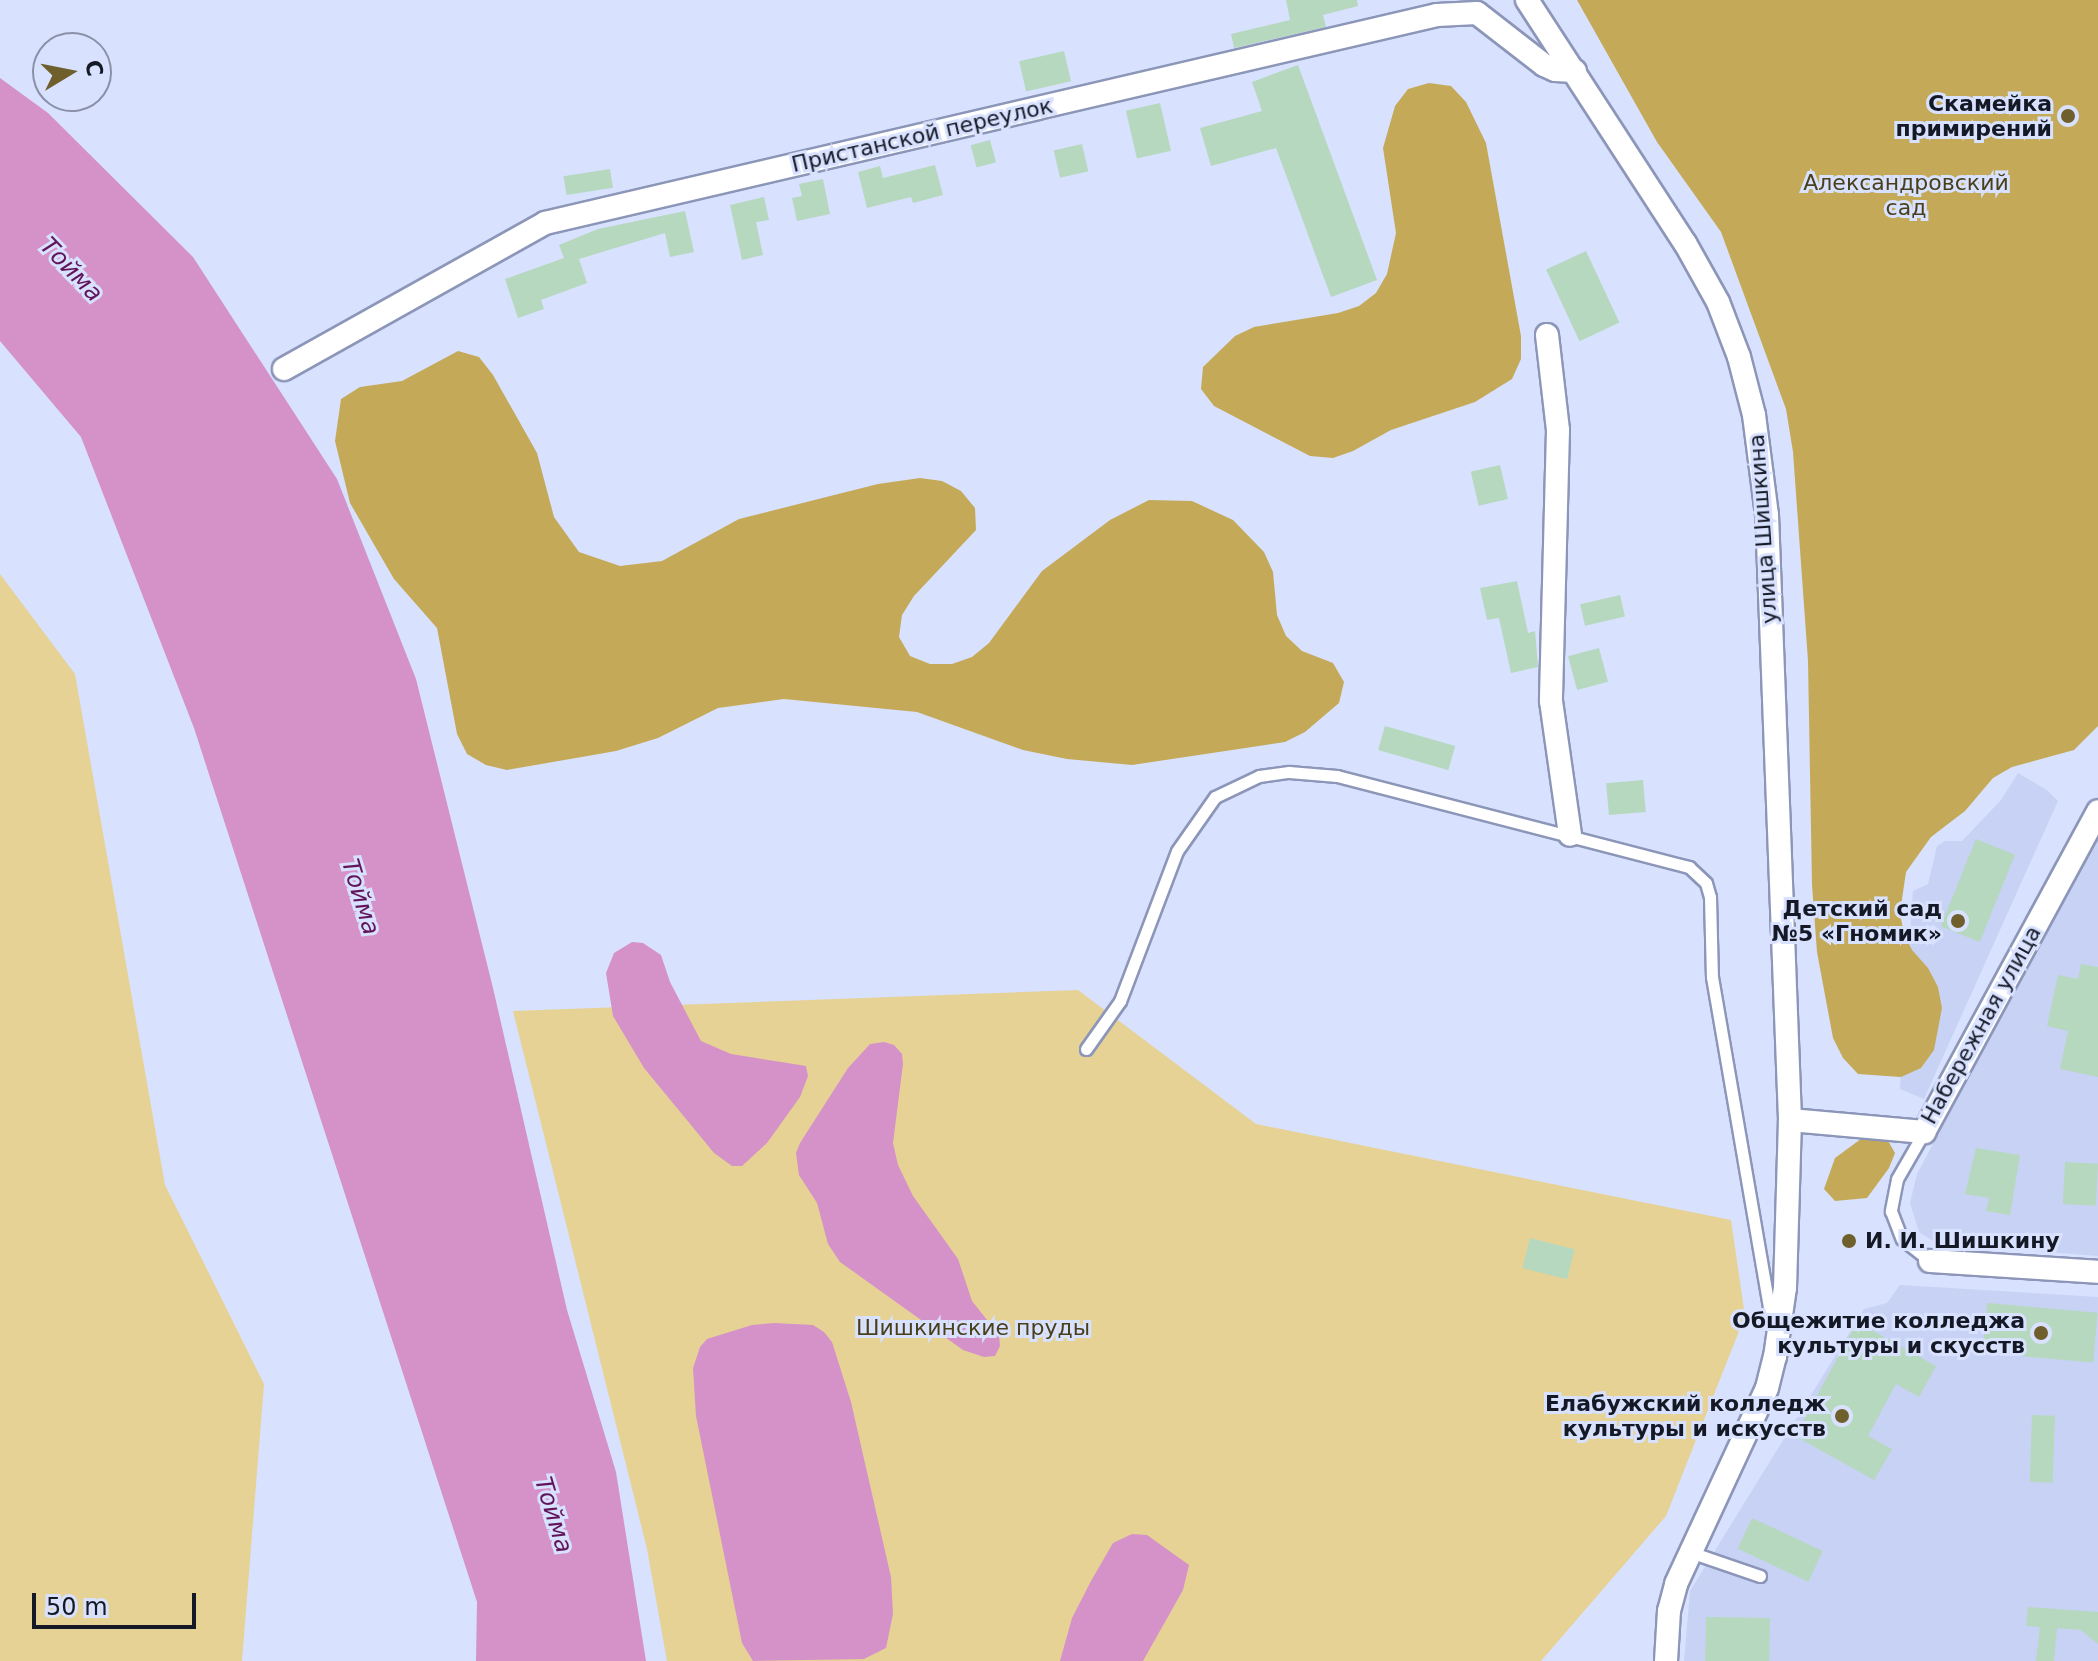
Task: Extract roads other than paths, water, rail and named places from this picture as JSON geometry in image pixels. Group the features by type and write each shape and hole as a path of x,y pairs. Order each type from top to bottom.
{"street":[{"name":"улица Шишкина","path":"1527,0 1685,243 1718,302 1739,357 1754,415 1767,515 1790,1120"},
{"name":"Пристанской переулок","path":"284,369 545,223 1437,15 1477,13 1544,65 1555,70 1575,71"},
{"path":"1547,335 1558,430 1551,701 1570,835"},
{"name":"Набережная улица","path":"1790,1120 1924,1132 2098,811"},
{"path":"1666,1661 1669,1611 1690,1552 1767,1388 1785,1288 1790,1120"},
{"path":"1930,1261 2098,1272"}],"lane":[{"path":"1086,1049 1120,1001 1177,851 1215,797 1259,776 1289,772 1337,776 1689,867 1706,883 1710,897 1712,977 1770,1314 1780,1329"},
{"path":"1924,1132 1897,1179 1891,1211 1902,1239 1930,1261"},
{"path":"1690,1552 1760,1576"}],"water":[{"name":"Тойма","path":"0,78 32,101 32,112 48,113 193,257 337,479 416,679 493,988 567,1310 616,1472 646,1661 476,1661 477,1602 194,728 81,437 0,341"},
{"path":"632,942 643,943 661,955 670,982 701,1041 731,1054 806,1066 808,1076 800,1097 767,1143 742,1166 732,1166 714,1153 644,1068 613,1016 606,973 614,953"},
{"path":"884,1042 894,1045 902,1054 893,1143 898,1165 913,1196 958,1259 972,1301 999,1335 1000,1346 995,1356 984,1357 963,1350 840,1262 828,1244 817,1203 799,1175 796,1153 800,1143 848,1068 870,1044"},
{"path":"752,1325 813,1325 824,1332 832,1342 851,1402 891,1577 893,1614 886,1648 864,1659 753,1661 742,1643 696,1416 693,1368 700,1347 707,1339"},
{"path":"1132,1534 1147,1535 1189,1565 1183,1590 1143,1661 1060,1661 1072,1618 1091,1581 1113,1543"}],"place":[{"name":"Скамейка примирений","path":"2068,116"},
{"name":"Детский сад №5 «Гномик»","path":"1958,921"},
{"name":"И. И. Шишкину","path":"1849,1241"},
{"name":"Общежитие колледжа культуры и скусств","path":"2041,1333"},
{"name":"Елабужский колледж культуры и искусств","path":"1842,1416"}],"park label":[{"name":"Александровский сад","path":"1906,194"},
{"name":"Шишкинские пруды","path":"973,1328"}]}
